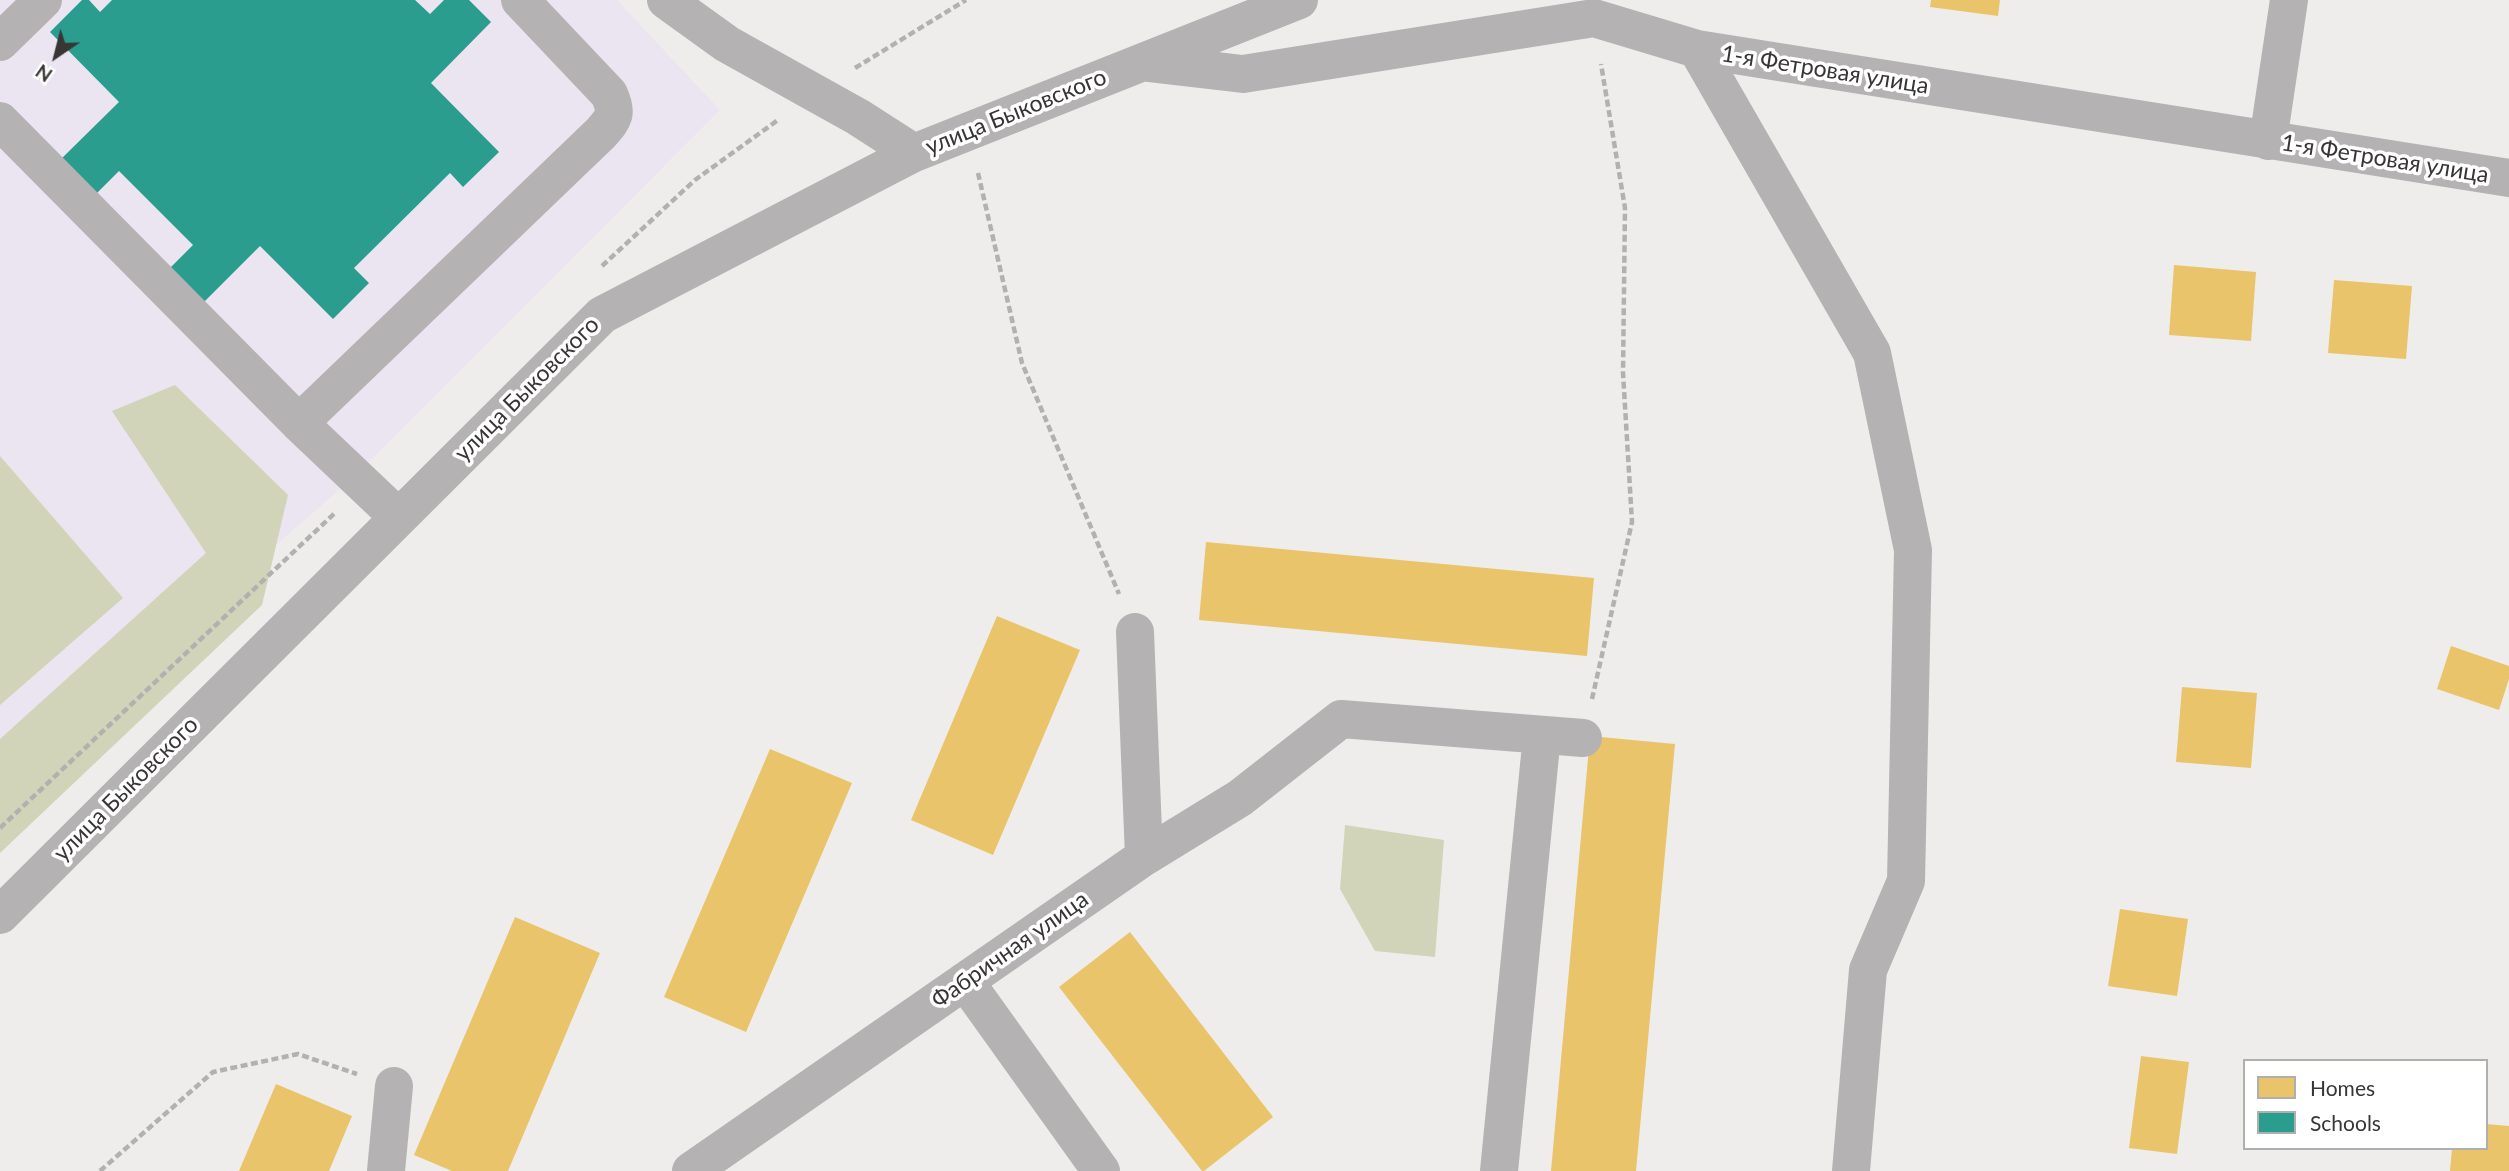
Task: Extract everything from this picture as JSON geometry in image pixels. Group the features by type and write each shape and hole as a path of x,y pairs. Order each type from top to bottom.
{"street":[{"path":"0,42 43,0"},
{"path":"299,423 601,134 613,119 614,107 609,94 520,0"},
{"path":"666,0 727,44 858,117 914,153"},
{"name":"улица Быковского","path":"0,915 602,315 914,153 1299,0"},
{"path":"2268,141 2289,0"},
{"name":"1-я Фетровая улица","path":"1143,62 1243,74 1594,18 1697,49 2509,178"},
{"path":"1697,49 1872,353 1913,550 1906,881 1868,970 1851,1171"},
{"path":"0,121 299,423 398,517"},
{"path":"1135,632 1144,857"},
{"name":"Фабричная улица","path":"691,1171 1144,857 1240,799 1341,719 1583,738"},
{"path":"1499,1171 1542,735"},
{"path":"965,981 1101,1171"},
{"path":"386,1171 394,1086"}],"path":[{"path":"1583,738 1632,522 1623,373 1625,208 1594,18"},
{"path":"970,131 1022,363 1135,632"},
{"path":"100,1171 213,1072 298,1054 394,1086"}],"shaded area":[{"path":"0,0 617,0 720,110 355,476 0,787"}],"green space":[{"path":"175,385 288,495 262,605 0,853 0,739 206,553 112,411"},
{"path":"0,456 123,598 0,705"},
{"path":"1345,825 1444,840 1435,957 1375,951 1340,889"}],"building: Homes":[{"path":"1931,0 2000,0 1998,16 1930,7"},
{"path":"2174,265 2256,272 2251,341 2169,335"},
{"path":"2334,280 2412,286 2406,359 2328,353"},
{"path":"1206,542 1594,578 1587,656 1199,620"},
{"path":"997,616 1080,650 993,855 911,820"},
{"path":"2451,646 2509,666 2509,679 2499,710 2437,689"},
{"path":"2182,687 2257,693 2251,768 2176,762"},
{"path":"1590,736 1675,744 1636,1171 1551,1171"},
{"path":"770,749 852,783 746,1032 664,997"},
{"path":"2120,909 2188,919 2177,996 2108,986"},
{"path":"515,917 600,953 508,1171 452,1171 414,1155"},
{"path":"1130,932 1273,1117 1204,1171 1059,987"},
{"path":"2141,1056 2189,1062 2177,1154 2129,1148"},
{"path":"276,1084 352,1116 329,1171 239,1171"},
{"path":"2488,1124 2509,1126 2509,1171 2450,1171 2452,1150 2488,1150"}],"building: Schools":[{"path":"82,0 89,0 100,12 112,0 415,0 430,14 444,0 469,0 491,22 431,83 499,152 463,187 450,173 354,268 369,283 333,319 260,246 200,306 166,272 193,245 119,171 93,197 58,162 119,102 50,32"}]}
